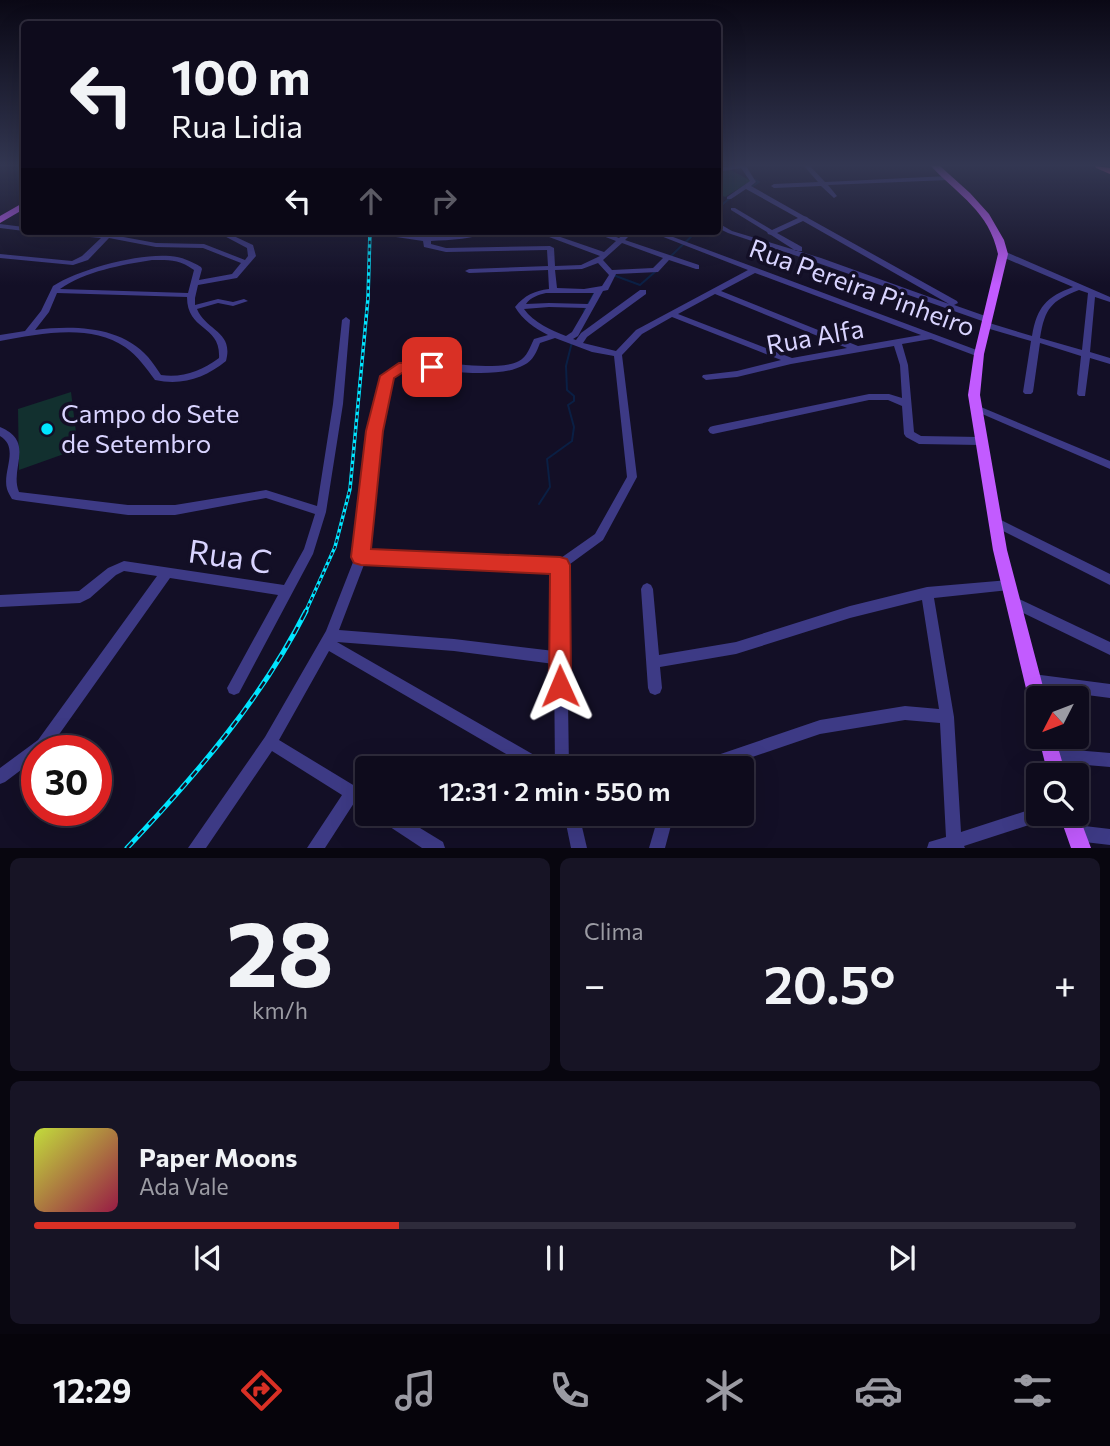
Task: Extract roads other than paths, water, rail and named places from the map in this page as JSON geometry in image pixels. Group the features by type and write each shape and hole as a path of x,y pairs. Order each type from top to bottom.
{"main road":[{"path":"975,206 996,227 1003,254 979,354 975,378 976,408 995,522 1034,686"},
{"path":"0,220 21,208"}],"street":[{"path":"782,206 987,323 1110,361"},
{"path":"733,209 818,260"},
{"path":"770,233 805,218"},
{"path":"0,226 21,229"},
{"path":"721,227 974,315"},
{"path":"100,235 156,245 204,246 247,263"},
{"path":"194,283 234,276 252,256 250,247 226,235"},
{"path":"399,235 427,238 453,235"},
{"path":"546,235 602,258 611,272 612,278 596,290 573,341"},
{"path":"605,235 696,267"},
{"path":"469,271 582,267 602,258 627,235"},
{"name":"Rua Pereira Pinheiro","path":"663,235 752,271 979,354"},
{"path":"0,256 73,263 85,258 107,236"},
{"path":"427,238 427,245 431,248 446,250 550,248 553,291"},
{"path":"1003,254 1110,300"},
{"path":"611,272 655,270 670,258"},
{"path":"0,338 28,333 108,334 124,340 145,358 158,378 196,376 223,359 222,340 195,316 192,308 191,295 198,271 192,263 174,260 142,259 98,269 62,284 54,291 45,312 28,333"},
{"path":"361,557 560,565 599,537 632,477 618,354 632,337 752,271"},
{"path":"1028,392 1039,319 1049,302 1079,287"},
{"path":"519,307 530,296 553,291 596,290"},
{"path":"714,290 861,351"},
{"path":"54,291 191,295"},
{"path":"573,341 643,292"},
{"path":"1082,394 1091,292"},
{"path":"192,308 218,301 233,304 244,301"},
{"path":"519,307 590,306"},
{"path":"519,307 524,316 553,336 604,353 618,354"},
{"path":"671,314 791,361"},
{"path":"234,688 309,550 321,512 338,404 346,320"},
{"path":"195,848 270,742 329,639 361,557 380,400 388,376 395,369 405,368 475,369 514,366 528,357 537,341 553,336"},
{"name":"Rua Alfa","path":"706,377 750,372 791,361 861,351 932,336"},
{"path":"897,343 904,365 909,434 919,440 980,440"},
{"path":"713,430 869,397 889,397 905,403"},
{"path":"976,408 1110,465"},
{"path":"0,431 10,436 14,446 11,489 16,496 128,510 175,510 266,494 321,512"},
{"path":"995,522 1110,580"},
{"path":"560,565 562,756"},
{"name":"Rua C","path":"0,601 80,597 120,566 288,591"},
{"path":"0,777 43,745 166,574"},
{"path":"654,662 736,648 850,612 928,593 1009,585"},
{"path":"647,589 656,688"},
{"path":"928,593 947,717 956,844"},
{"path":"1013,602 1110,649"},
{"path":"329,639 454,645 559,658"},
{"path":"329,639 523,756"},
{"path":"1033,681 1110,691"},
{"path":"735,756 820,727 905,713 947,717"},
{"path":"270,742 355,795"},
{"path":"1062,749 1110,760"},
{"path":"315,848 352,793"},
{"path":"935,848 956,844 1026,818"},
{"path":"402,826 438,848"},
{"path":"574,826 579,848"},
{"path":"657,848 663,826"},
{"path":"1078,840 1110,837"}],"waterway":[{"path":"670,257 693,235"},
{"path":"613,275 640,285 656,271"},
{"path":"584,311 595,292"},
{"path":"539,504 550,487 547,459 572,441 574,427 568,405 574,401 574,396 567,390 566,366 572,342"}],"railway":[{"path":"305,612 335,547 350,489 368,298 370,235"},
{"path":"127,848 202,765 248,706 305,612"}],"place":[{"name":"Campo do Sete de Setembro","path":"47,429"}]}
